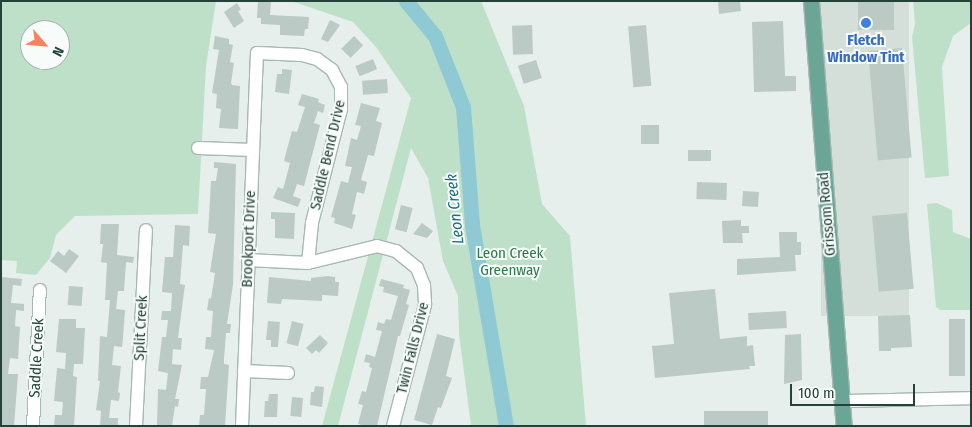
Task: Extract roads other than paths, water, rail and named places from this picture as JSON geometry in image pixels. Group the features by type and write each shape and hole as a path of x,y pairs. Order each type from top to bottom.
{"main road":[{"name":"Grissom Road","path":"811,1 844,426"}],"street":[{"name":"Brookport Drive","path":"242,426 257,53"},
{"name":"Saddle Bend Drive","path":"257,53 302,55 317,58 332,70 341,87 341,110 312,223 308,263"},
{"path":"198,148 253,150"},
{"name":"Split Creek","path":"136,426 146,230"},
{"name":"Twin Falls Drive","path":"248,260 308,263 368,247 384,247 407,258 421,276 426,294 425,305 393,426"},
{"name":"Saddle Creek","path":"33,426 40,290"},
{"path":"244,371 288,373"},
{"path":"843,401 971,398"}],"waterway":[{"name":"Leon Creek","path":"406,1 435,36 463,107 472,225 506,426"}],"place":[{"name":"Fletch Window Tint","path":"866,23"}],"park label":[{"name":"Leon Creek Greenway","path":"510,262"}]}
